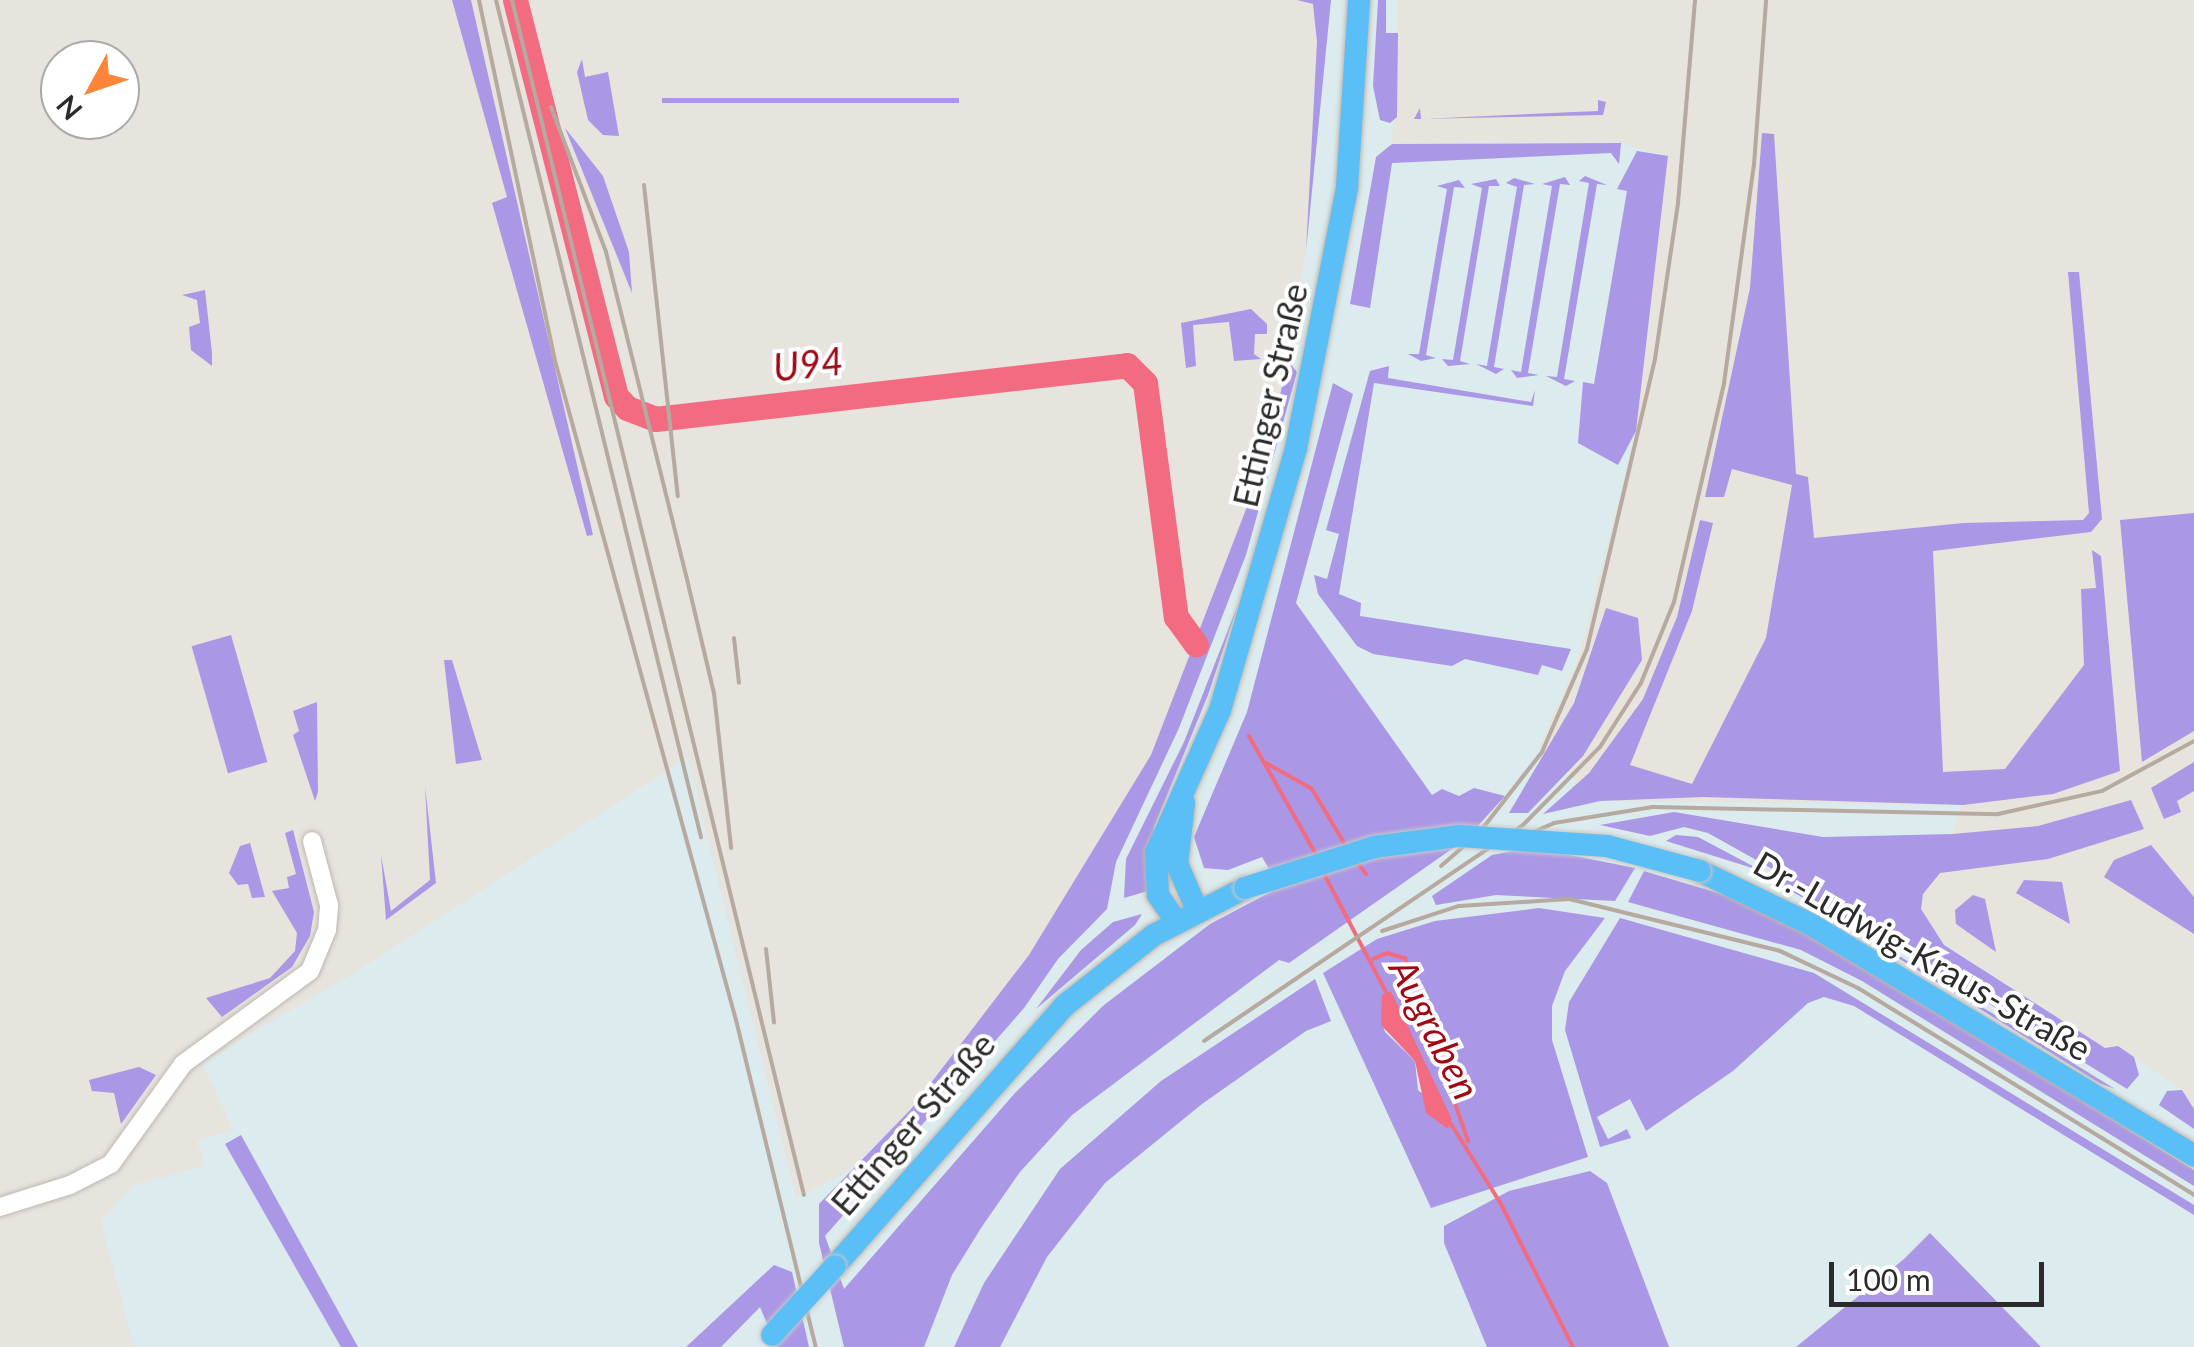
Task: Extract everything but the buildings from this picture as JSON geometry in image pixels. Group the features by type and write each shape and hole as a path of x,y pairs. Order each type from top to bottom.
{"main road":[{"name":"Ettinger Straße","path":"766,1341 1028,1042 1104,972 1187,916 1178,864 1185,794 1246,631 1315,370 1347,187 1359,0"},
{"name":"Dr.-Ludwig-Kraus-Straße","path":"1187,916 1245,888 1374,846 1459,836 1574,841 1700,871 1841,942 2194,1155"}],"street":[{"path":"0,1207 83,1180 111,1164 183,1064 310,971 328,930 329,905 312,841"}],"shaded area":[{"path":"0,0 1331,0 1306,251 1267,455 1151,755 1029,955 911,1109 847,1172 796,1198 688,757 354,973 202,1063 233,1130 197,1141 204,1166 133,1185 101,1221 133,1347 0,1347"},
{"path":"452,0 471,0 593,535 587,536 492,203 507,197"},
{"path":"1297,0 1331,0 1306,251 1317,42 1313,4"},
{"path":"1378,0 1386,0 1386,33 1398,33 1397,117 1390,123 1380,120 1373,86"},
{"path":"1398,0 2194,0 2194,1109 2182,1090 2118,1046 2105,1049 1934,936 1921,909 1923,894 1940,873 1962,805 1600,801 1539,747 1578,660 1636,431 1668,156 1621,143 1392,144"},
{"path":"582,59 585,77 608,72 619,136 603,135 588,120 577,72"},
{"path":"662,98 959,98 959,103 662,103"},
{"path":"1598,100 1606,102 1603,115 1427,119 1598,111"},
{"path":"565,128 603,176 629,252 632,293"},
{"path":"1762,133 1774,134 1796,474 1808,477 1814,538 1964,523 2083,520 2089,513 2068,272 2079,272 2102,519 2091,532 1933,551 1943,772 2005,769 2084,665 2081,589 2096,588 2092,550 2101,556 2120,771 2053,794 1963,805 1703,797 1600,801 1543,814 1589,773 1643,699 1677,617 1700,520 1713,523 1692,611 1630,765 1692,784 1766,638 1792,485 1732,469 1724,497 1705,497 1750,288"},
{"path":"1621,143 1619,164 1611,153 1392,163 1370,308 1350,304 1376,157 1392,144"},
{"path":"1637,151 1668,156 1636,431 1618,465 1578,443 1583,382 1594,384 1627,191 1617,189"},
{"path":"1585,176 1607,185 1597,184 1564,379 1575,381 1566,386 1546,376 1557,377 1589,183 1579,181"},
{"path":"1565,177 1570,185 1560,184 1528,373 1539,375 1517,378 1511,370 1521,372 1552,186 1542,184"},
{"path":"1514,178 1535,184 1524,185 1494,367 1504,369 1496,374 1476,364 1487,366 1517,187 1506,183"},
{"path":"1496,179 1500,186 1489,186 1460,361 1470,364 1448,366 1442,359 1453,360 1482,188 1471,184"},
{"path":"1459,180 1465,188 1454,187 1426,355 1436,358 1421,361 1408,354 1419,354 1447,189 1437,186"},
{"path":"205,290 212,366 191,350 189,327 200,323 197,300 182,295"},
{"path":"1251,309 1267,324 1267,334 1255,334 1254,354 1261,359 1234,361 1229,322 1193,325 1196,366 1186,368 1181,323"},
{"path":"1291,345 1289,362 1297,372 1246,555 1179,728 1116,862 1107,909 1058,959 1024,1008 825,1236 844,1289 1015,1093 1104,1005 1210,924 1280,887 1262,857 1228,870 1204,868 1194,837 1247,712 1333,383 1353,394 1296,603 1432,795 1442,789 1459,796 1474,788 1505,796 1466,839 1289,963 1279,960 1072,1115 1020,1172 981,1228 952,1275 924,1347 844,1347 819,1243 819,1204 911,1109 1029,955 1151,755 1267,455"},
{"path":"1389,366 1388,378 1531,402 1535,390 1533,406 1374,383 1339,594 1361,603 1360,616 1571,649 1562,671 1542,665 1538,675 1465,659 1452,666 1373,654 1357,646 1318,594 1314,575 1327,579 1339,534 1326,530 1370,371"},
{"path":"2194,513 2194,731 2142,762 2120,520"},
{"path":"1239,602 1208,695 1154,827 1148,891 1124,898 1126,859 1184,742"},
{"path":"1606,608 1638,618 1642,660 1583,756 1528,813 1509,813 1574,703"},
{"path":"231,635 267,762 228,773 192,646"},
{"path":"444,660 452,660 482,760 456,764"},
{"path":"317,702 315,801 293,735 299,731 293,711"},
{"path":"2194,762 2194,791 2177,801 2181,812 2164,819 2151,788"},
{"path":"425,786 436,883 386,920 381,855 391,911 430,880"},
{"path":"2131,800 2144,829 2048,859 1940,873 1923,894 1921,909 1944,945 2105,1048 2118,1046 2134,1057 2139,1075 2127,1089 1912,956 1774,882 1776,871 1708,833 1684,827 1650,836 1600,825 1674,812 1823,837 1953,834 2038,826"},
{"path":"293,830 314,912 310,936 292,967 222,1017 206,998 270,978 295,951 297,933 272,891 289,888 287,877 296,874 285,833"},
{"path":"1676,835 1698,837 1762,871 1666,841"},
{"path":"250,843 265,897 252,898 248,884 238,885 229,873 240,846"},
{"path":"2151,845 2194,897 2194,934 2104,877 2114,860"},
{"path":"1555,852 1635,868 1615,901 1496,895 1436,905 1432,896 1492,855"},
{"path":"1644,871 1745,901 1831,946 2194,1170 2194,1186 1862,981 1801,950 1628,902"},
{"path":"2024,880 2062,882 2070,924 2016,893"},
{"path":"1973,895 1985,899 1996,952 1956,924 1955,910"},
{"path":"1539,908 1605,918 1565,971 1552,1006 1552,1040 1588,1157 1431,1208 1323,973 1377,939 1435,921","holes":["1391,991 1452,1119 1418,1090 1415,1061 1385,1032 1381,1020"]},
{"path":"1142,914 1135,925 1036,1009 1081,950 1113,922"},
{"path":"1620,918 1814,973 2194,1205 2194,1215 1854,1006 1824,997 1808,1003 1733,1071 1646,1131 1630,1099 1597,1117 1608,1139 1627,1129 1631,1138 1600,1147 1565,1030 1569,1002"},
{"path":"1877,945 1901,957 2115,1089 2099,1083"},
{"path":"1315,979 1331,1021 1306,1031 1202,1104 1105,1183 1047,1257 1000,1347 954,1347 984,1283 1060,1169 1161,1081"},
{"path":"1391,991 1452,1119 1448,1129 1426,1113 1415,1061 1381,1025 1382,995"},
{"path":"139,1067 156,1075 121,1124 114,1093 92,1091 89,1080"},
{"path":"2182,1090 2194,1109 2194,1129 2159,1105 2167,1091"},
{"path":"241,1135 358,1347 341,1347 225,1144"},
{"path":"1590,1171 1607,1183 1669,1347 1487,1347 1444,1243 1444,1226 1509,1191"},
{"path":"1930,1233 2041,1347 1796,1347 1904,1259"},
{"path":"774,1265 792,1272 809,1347 777,1347 760,1307 721,1347 686,1347"}],"waterway":[{"name":"U94","path":"515,0 616,396 627,408 655,419 1127,365 1145,383 1176,617 1196,645"},
{"name":"Augraben","path":"1185,633 1196,645"},
{"name":"Augraben","path":"1249,736 1317,856"},
{"path":"1266,763 1312,789 1346,846"},
{"path":"1357,862 1366,874"},
{"name":"Augraben","path":"1324,874 1387,994"},
{"path":"1373,959 1387,953 1405,958 1468,1141"},
{"name":"Augraben","path":"1451,1124 1501,1204 1573,1347"}],"railway":[{"path":"479,0 554,357 736,1020 816,1347"},
{"path":"496,0 701,837"},
{"path":"512,0 804,1195"},
{"path":"1441,866 1479,833 1542,752 1587,649 1655,359 1678,203 1695,0"},
{"path":"1204,1041 1523,825 1600,747 1641,683 1674,602 1724,383 1754,165 1766,0"},
{"path":"551,107 606,252 686,575 714,693 731,848"},
{"path":"644,185 678,496"},
{"path":"734,638 739,683"},
{"path":"1519,838 1554,823 1653,807 1998,814 2102,791 2194,741"},
{"path":"1382,931 1459,906 1569,899 1780,951 1858,988 2194,1195"},
{"path":"766,949 774,1023"}]}
